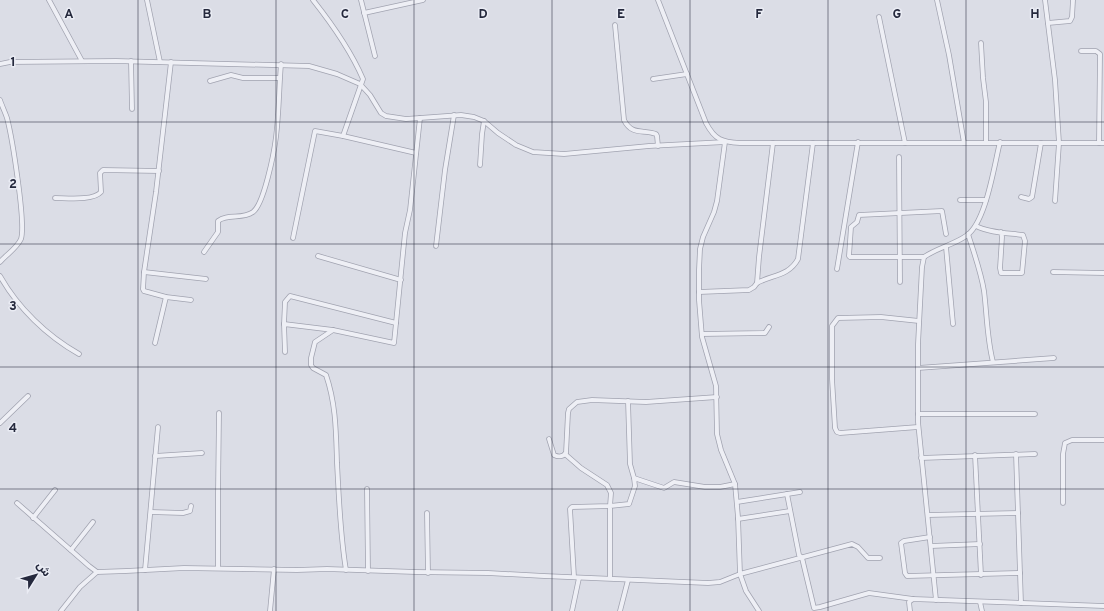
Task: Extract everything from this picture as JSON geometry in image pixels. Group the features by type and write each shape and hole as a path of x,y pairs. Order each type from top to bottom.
{"street":[{"path":"49,0 82,60"},
{"path":"147,0 160,62"},
{"path":"313,0 339,36 363,79 343,136"},
{"path":"361,0 375,56"},
{"path":"364,14 423,0"},
{"path":"658,0 710,130 718,139 724,142"},
{"path":"937,0 949,55 964,142"},
{"path":"1045,0 1055,80 1059,143 1055,201"},
{"path":"1048,23 1070,21 1072,17 1073,0"},
{"path":"879,17 905,143"},
{"path":"615,25 624,120 626,125 633,130 656,134 658,146"},
{"path":"981,43 986,102 986,142"},
{"path":"0,64 10,62 82,60 281,64 315,67 337,74 360,84 370,95 381,113 386,116 406,119 466,115 484,121 516,145 533,152 564,154 724,142 1102,143 1100,54 1096,51 1081,51"},
{"path":"131,61 132,109"},
{"path":"172,62 159,171 144,272 143,291 166,297 191,300"},
{"path":"204,252 218,232 218,221 224,216 248,215 252,213 259,205 265,187 276,137 281,64"},
{"path":"653,79 687,74"},
{"path":"210,81 231,75 243,78 280,78"},
{"path":"0,100 9,129 22,229 19,242 0,261"},
{"path":"436,246 445,170 454,115"},
{"path":"284,324 333,330 394,343 420,118"},
{"path":"480,165 484,121"},
{"path":"293,238 314,131 343,136 416,153"},
{"path":"724,142 717,201 700,249 699,292 702,334 716,386 718,440 735,484 740,574 746,591 759,611"},
{"path":"837,269 858,142"},
{"path":"946,234 942,211 860,215 857,222 851,227 849,256 852,258 924,256 946,247 968,234 976,226 982,213 1000,142"},
{"path":"757,283 774,143"},
{"path":"699,292 749,290 757,283 783,274 790,269 798,259 813,143"},
{"path":"1021,197 1030,199 1032,197 1041,143"},
{"path":"899,157 900,282"},
{"path":"55,198 82,198 98,195 101,192 100,173 103,170 159,171"},
{"path":"960,200 986,200"},
{"path":"976,226 986,230 1001,232 1023,235 1025,237 1022,273 1001,273 1001,232"},
{"path":"968,234 984,291 989,348 993,362"},
{"path":"946,247 954,324"},
{"path":"318,256 401,280"},
{"path":"924,256 922,267 918,344 918,427 936,600"},
{"path":"144,272 206,279"},
{"path":"1053,272 1104,273"},
{"path":"0,276 24,309 42,328 61,344 79,354"},
{"path":"284,352 285,302 290,296 396,323"},
{"path":"156,343 166,297"},
{"path":"918,427 837,432 835,428 832,379 832,326 838,318 881,317 919,321"},
{"path":"702,334 766,332 769,327"},
{"path":"333,330 315,342 311,363 313,368 326,375 335,410 342,546 346,570"},
{"path":"918,368 1054,358"},
{"path":"0,423 28,396"},
{"path":"565,454 568,412 577,402 592,400 628,402 717,398"},
{"path":"574,577 570,509 572,506 610,506 629,504 635,486 630,464 628,402"},
{"path":"218,568 219,413"},
{"path":"918,414 1035,414"},
{"path":"145,570 158,427"},
{"path":"549,439 554,455 558,457 565,454"},
{"path":"1063,503 1063,454 1065,443 1072,440 1104,440"},
{"path":"155,456 202,453"},
{"path":"565,454 581,468 607,485 611,493 610,578"},
{"path":"1016,454 1021,604"},
{"path":"921,458 1035,454"},
{"path":"975,455 981,574"},
{"path":"634,478 664,488 674,482 705,487 720,487 735,484"},
{"path":"367,489 368,571"},
{"path":"33,518 55,490"},
{"path":"737,502 800,492"},
{"path":"786,494 798,555 802,558 814,610 869,593 913,599 1104,606"},
{"path":"17,503 98,572"},
{"path":"151,512 183,513 190,511 191,506"},
{"path":"738,519 790,511"},
{"path":"427,513 428,573"},
{"path":"928,515 1018,513"},
{"path":"71,550 93,522"},
{"path":"930,537 903,541 901,545 906,575 911,577 1020,573"},
{"path":"61,611 80,587 98,572 184,568 346,570 428,573 488,573 713,583 720,582 740,574 852,544 858,547 868,558 880,558"},
{"path":"931,546 980,544"},
{"path":"270,611 274,569"},
{"path":"572,611 579,578"},
{"path":"620,611 628,580"},
{"path":"910,611 909,602 913,599"},
{"path":"980,602 982,611"},
{"path":"1080,606 1080,611"}]}
